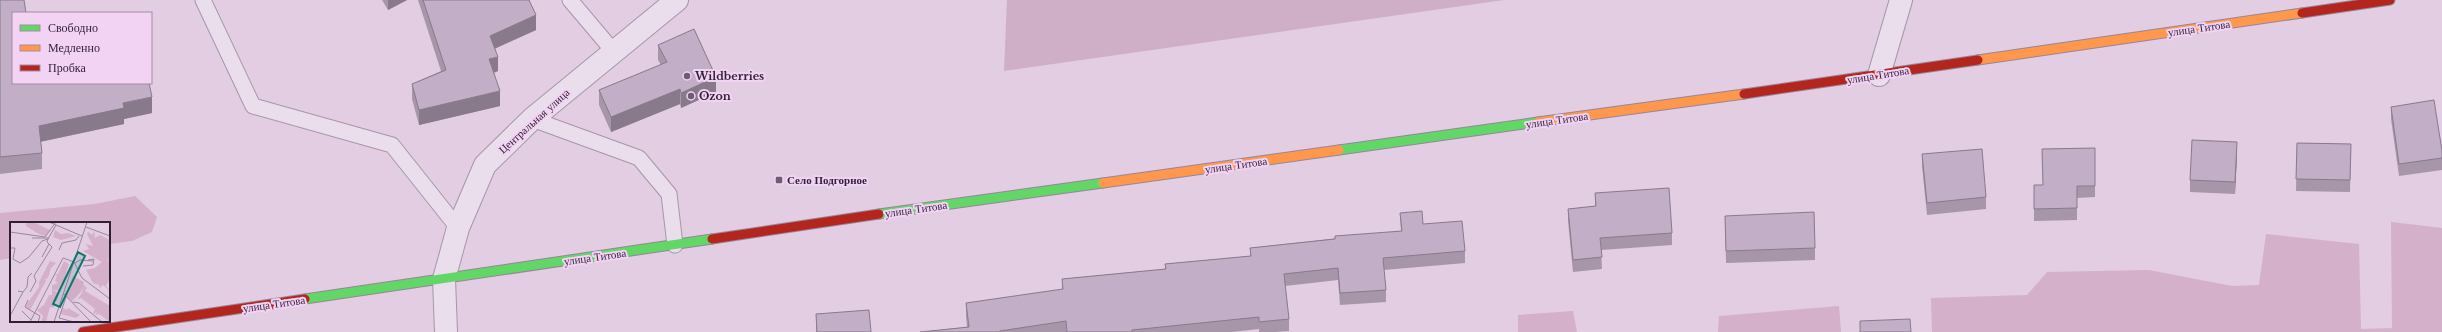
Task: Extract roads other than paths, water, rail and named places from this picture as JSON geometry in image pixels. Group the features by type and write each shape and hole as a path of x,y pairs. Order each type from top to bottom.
{"main road":[{"name":"улица Титова","path":"83,332 675,245 1878,75 2390,0"}],"street":[{"name":"Центральная улица","path":"446,332 444,279 458,228 485,165 532,119 677,0"},
{"path":"1878,75 1901,0"}],"lane":[{"path":"203,0 253,106 392,145 458,228"},
{"path":"570,0 614,52"},
{"path":"532,119 640,158 669,194 675,245"}],"place":[{"name":"Wildberries","path":"687,76"},
{"name":"Ozon","path":"691,96"},
{"name":"Село Подгорное","path":"779,180"}]}
